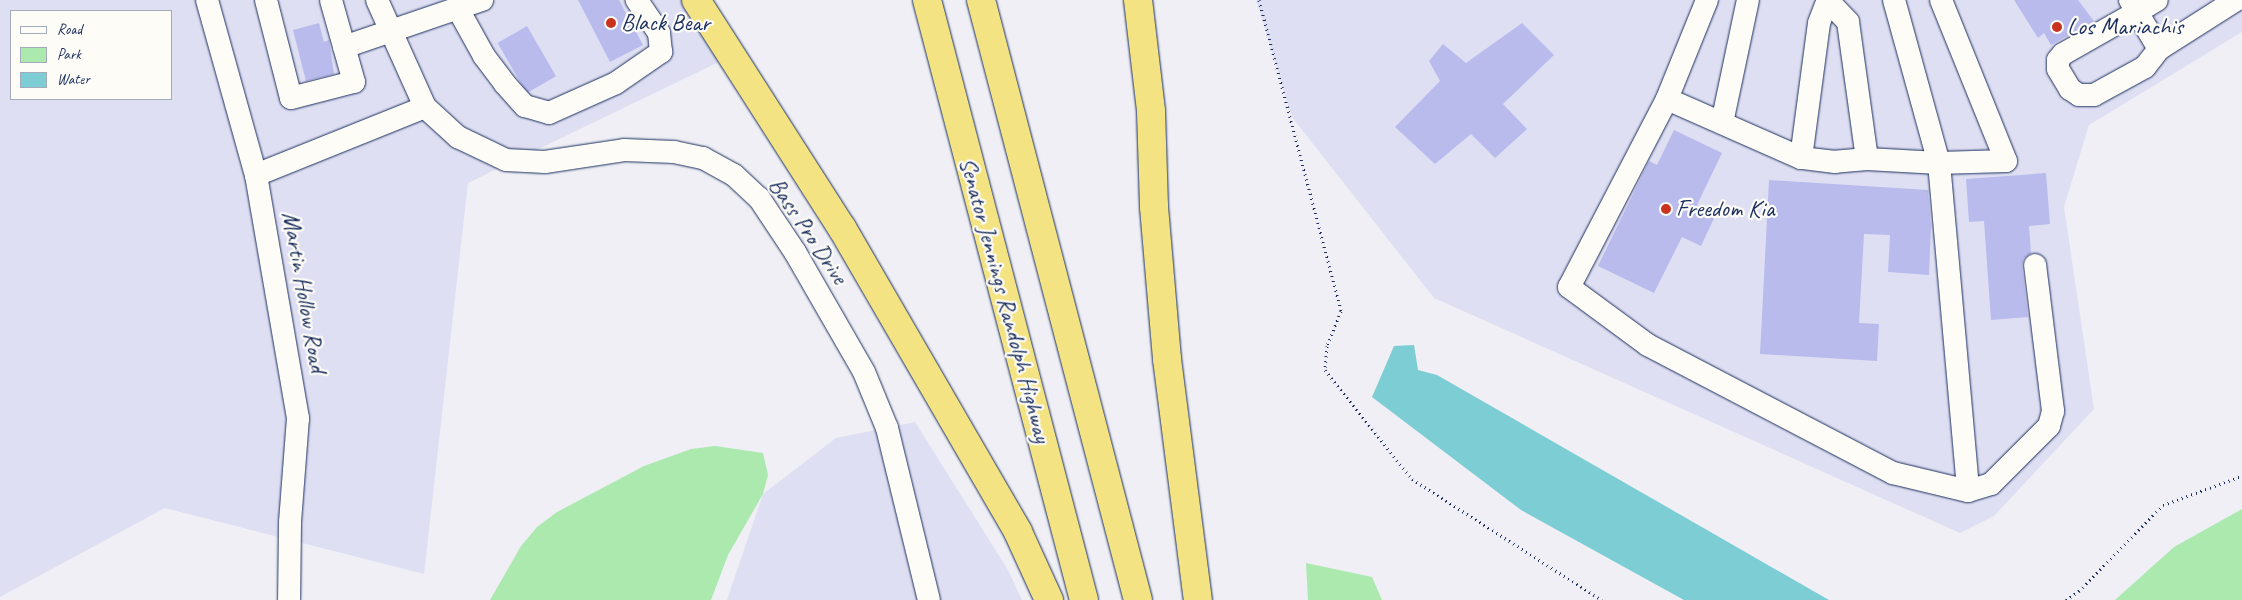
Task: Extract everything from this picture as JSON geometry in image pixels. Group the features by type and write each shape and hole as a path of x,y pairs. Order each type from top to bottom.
{"highway":[{"path":"696,0 842,228 1018,532 1049,600"},
{"name":"Senator Jennings Randolph Highway","path":"927,0 1084,600"},
{"path":"982,0 1138,600"},
{"path":"1138,0 1151,111 1154,207 1167,359 1198,600"}],"street":[{"name":"Martin Hollow Road","path":"206,0 256,175 298,418 290,523 289,600"},
{"path":"266,0 272,32 291,98 354,82 331,0"},
{"name":"Bass Pro Drive","path":"377,0 425,107 458,137 506,160 544,162 624,150 674,152 703,158 734,175 758,198 795,252 864,372 887,428 929,600"},
{"path":"344,47 391,31 446,8 482,0"},
{"path":"446,8 505,84 525,106 550,113 616,83 661,52 659,33 637,0"},
{"path":"1707,0 1667,99 1569,287 1648,345 1793,423 1893,473 1968,491 1991,484 2049,426 2053,411 2035,264"},
{"path":"1722,123 1748,0"},
{"path":"1894,0 1939,162 1968,491"},
{"path":"1667,99 1801,158 1835,162 1867,159 1939,162 2006,161 1941,0"},
{"path":"2157,0 2134,6 2063,54 2058,60 2058,70 2070,89 2079,95 2094,96 2145,67 2159,49 2236,0"},
{"path":"1801,158 1819,24 1828,1 1848,22 1867,159"},
{"path":"2134,6 2159,49"},
{"path":"256,175 425,107"}],"path":[{"path":"1259,0 1342,311 1327,346 1325,370 1412,479 1602,600"},
{"path":"2066,600 2079,591 2163,505 2242,476"}],"shaded area":[{"path":"0,0 681,0 721,61 468,183 424,574 165,508 0,597"},
{"path":"1256,0 2242,0 2242,32 2089,125 2064,207 2094,409 1994,516 1960,533 1434,298 1292,117"},
{"path":"915,422 1008,570 1022,600 727,600 763,494 836,438"}],"green space":[{"path":"715,446 763,453 768,475 763,494 728,555 711,600 490,600 521,546 537,527 557,512 644,466 691,449"},
{"path":"2242,509 2242,600 2115,600 2174,547"},
{"path":"1306,563 1372,577 1382,600 1308,600"}],"water":[{"path":"1414,345 1418,370 1437,375 1829,600 1684,600 1521,510 1372,397 1394,346"}],"building":[{"name":"Black Bear","path":"578,0 619,0 643,45 610,62"},
{"name":"Los Mariachis","path":"2014,0 2078,0 2094,21 2051,45 2044,33 2038,38"},
{"path":"319,23 324,42 329,40 334,74 306,81 293,30"},
{"path":"1522,23 1554,55 1503,104 1527,129 1495,158 1471,134 1435,164 1395,127 1440,81 1429,61 1443,44 1466,63"},
{"path":"527,26 556,76 527,93 498,43"},
{"name":"Freedom Kia","path":"1674,130 1722,153 1697,205 1716,214 1701,246 1682,237 1654,293 1598,266 1649,161 1657,165"},
{"path":"2046,173 2050,224 2029,226 2031,253 2023,259 2022,266 2028,317 1991,320 1984,221 1969,222 1966,179"},
{"path":"1769,180 1928,190 1931,226 1929,275 1888,272 1890,235 1864,234 1859,323 1879,324 1877,361 1760,354"}],"place":[{"name":"Black Bear","path":"611,23"},
{"name":"Los Mariachis","path":"2057,27"},
{"name":"Freedom Kia","path":"1666,209"}]}
